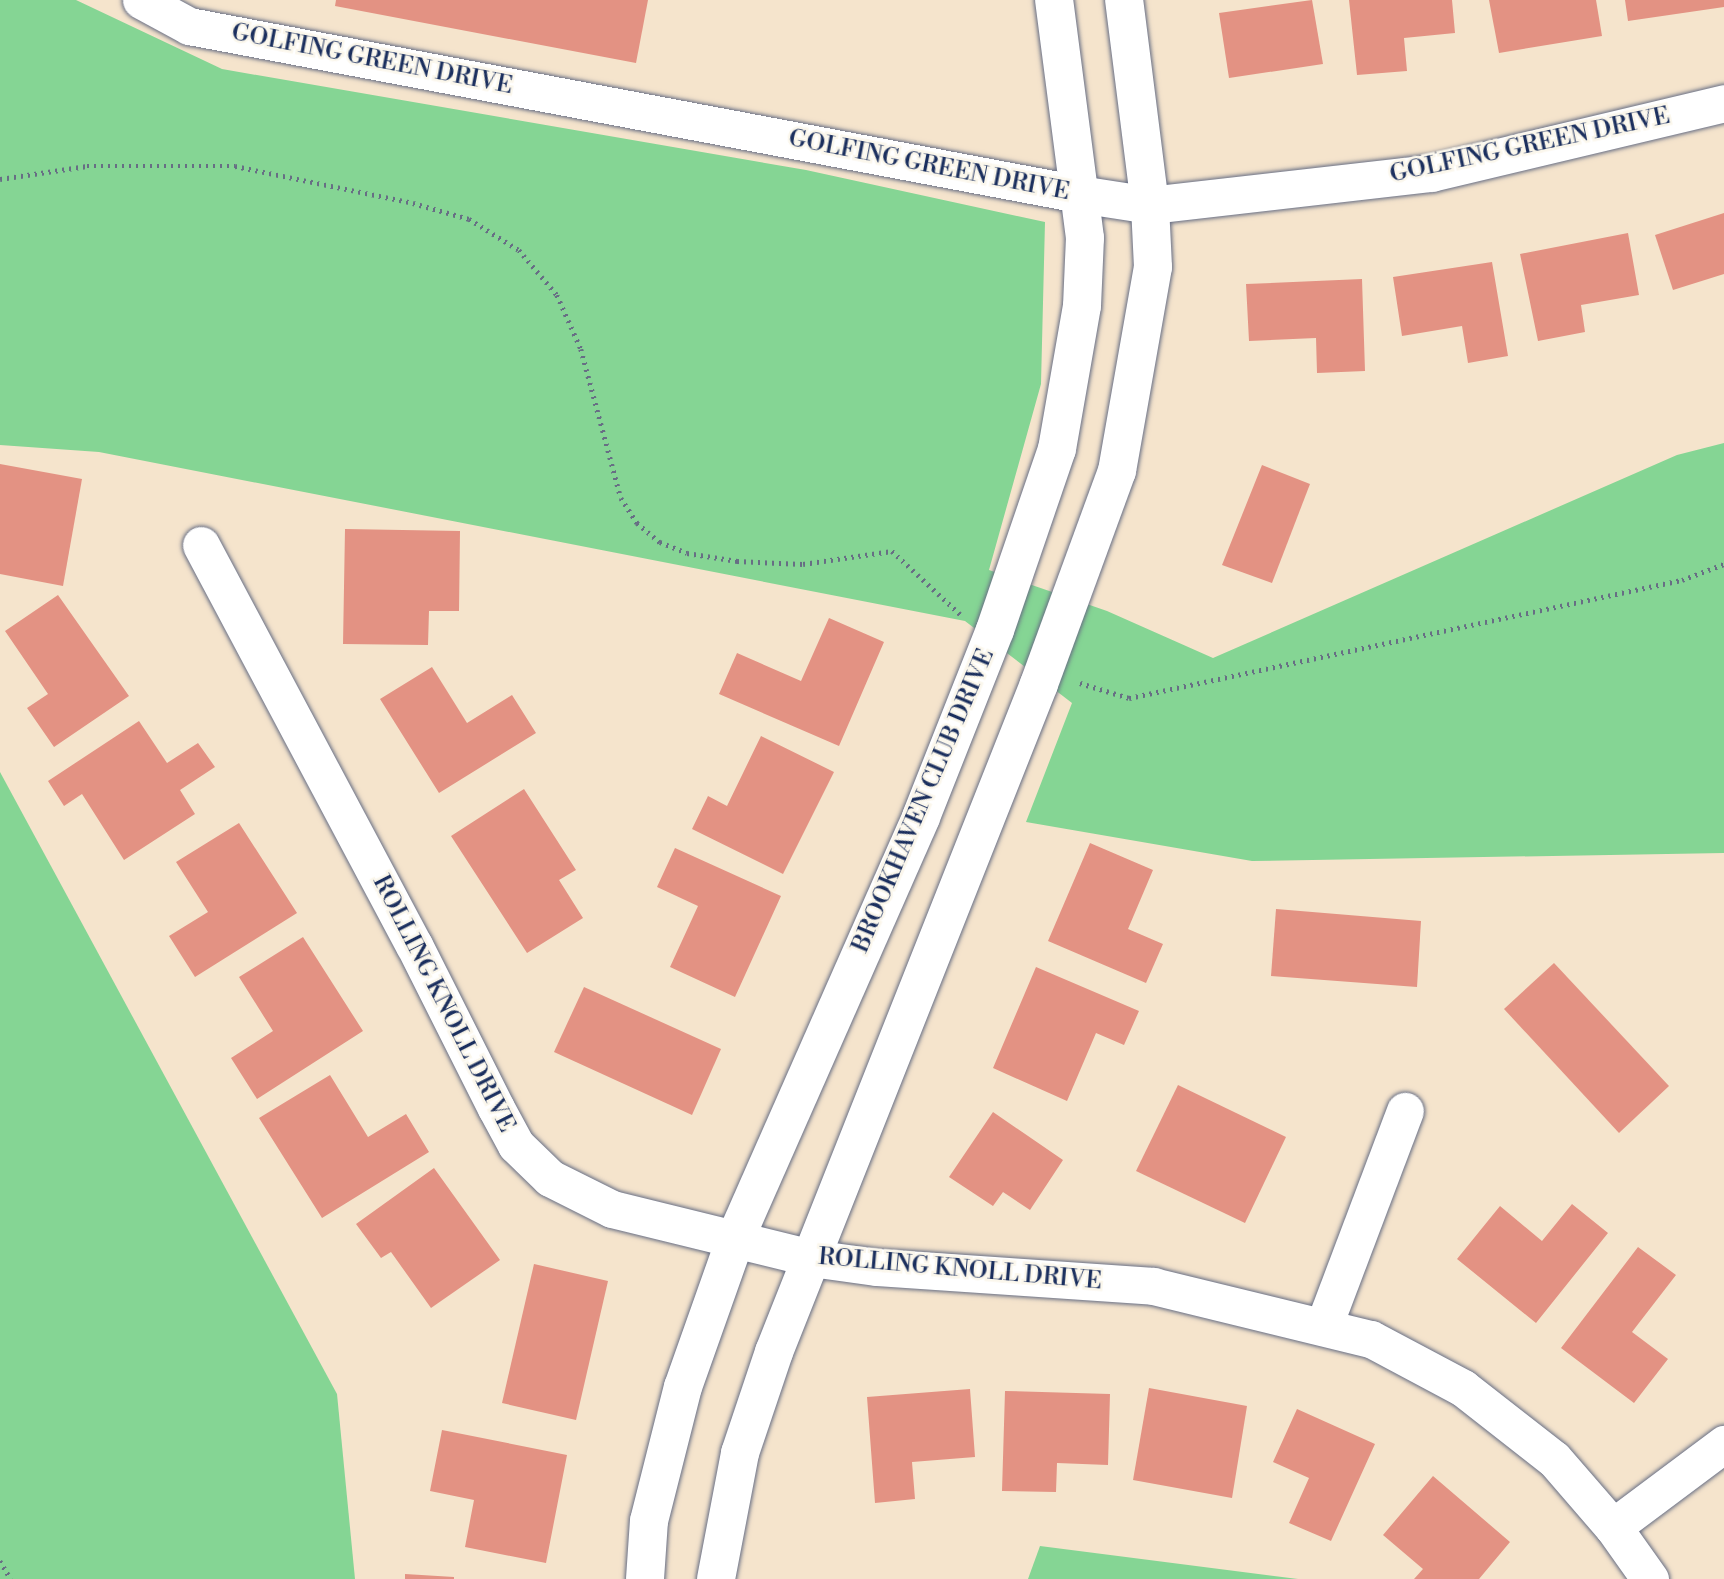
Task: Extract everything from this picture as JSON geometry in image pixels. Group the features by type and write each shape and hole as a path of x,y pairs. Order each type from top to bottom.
{"main road":[{"name":"BROOKHAVEN CLUB DRIVE","path":"645,1579 649,1521 683,1387 736,1237 921,817 990,643 1057,449 1082,306 1085,238 1055,0"},
{"path":"716,1579 740,1453 811,1258 1042,677 1117,471 1153,267 1150,205 1124,0"}],"street":[{"name":"GOLFING GREEN DRIVE","path":"141,0 1079,194 1150,205 1431,173 1724,103"},
{"name":"ROLLING KNOLL DRIVE","path":"201,545 414,945 516,1145 550,1178 612,1209 736,1237 811,1258 877,1267 1153,1286 1324,1325 1371,1339 1464,1388 1554,1460 1613,1527 1650,1579"},
{"path":"1324,1325 1405,1111"},
{"path":"1613,1527 1724,1444"}],"path":[{"path":"0,178 87,166 235,166 413,203 469,219 519,250 557,295 581,349 621,498 638,523 660,542 687,553 737,561 803,564 892,551 990,643"},
{"path":"1042,677 1084,684 1129,698 1682,580 1724,564"},
{"path":"0,1561 11,1579"}],"green space":[{"path":"0,0 76,0 222,69 806,170 1045,222 1041,384 989,570 1107,611 1213,658 1677,455 1724,443 1724,853 1252,861 1026,822 1072,703 965,621 99,452 0,445"},
{"path":"0,772 337,1394 355,1579 0,1579"},
{"path":"1040,1546 1298,1579 1028,1579"}],"building":[{"path":"336,0 648,0 636,63 335,6"},
{"path":"1312,0 1323,64 1229,78 1219,13"},
{"path":"1349,0 1452,0 1455,33 1404,38 1407,71 1357,75"},
{"path":"1489,0 1596,0 1602,36 1499,53"},
{"path":"1625,0 1724,0 1724,7 1628,21"},
{"path":"1724,213 1724,274 1673,290 1655,235"},
{"path":"1628,233 1639,295 1581,305 1585,332 1538,341 1520,254"},
{"path":"1492,262 1508,356 1468,363 1462,326 1402,336 1393,277"},
{"path":"1362,279 1365,371 1317,373 1316,338 1249,341 1246,284"},
{"path":"0,464 82,479 63,586 0,574"},
{"path":"1262,465 1310,484 1272,583 1222,565"},
{"path":"345,529 460,531 459,611 429,611 428,645 343,644"},
{"path":"58,595 129,696 54,747 27,708 48,694 5,631"},
{"path":"829,618 884,642 839,746 719,694 737,653 801,681"},
{"path":"432,667 467,723 512,695 536,733 439,793 380,699"},
{"path":"139,721 167,763 198,743 215,767 180,790 195,814 124,860 82,794 64,806 48,781"},
{"path":"761,736 834,772 783,874 692,829 708,796 727,806"},
{"path":"524,789 576,870 559,880 583,918 527,953 451,836"},
{"path":"239,823 297,913 195,977 169,936 208,912 176,862"},
{"path":"1090,843 1153,870 1128,929 1163,944 1146,983 1048,941"},
{"path":"675,848 781,896 735,997 670,967 698,906 657,887"},
{"path":"1276,909 1421,921 1417,987 1271,976"},
{"path":"303,937 363,1031 257,1099 231,1058 273,1031 239,977"},
{"path":"1554,963 1669,1086 1619,1133 1504,1009"},
{"path":"1036,967 1139,1011 1124,1045 1096,1033 1067,1101 993,1068"},
{"path":"584,987 721,1049 692,1115 554,1052"},
{"path":"330,1075 368,1137 406,1114 429,1152 322,1218 259,1118"},
{"path":"1178,1085 1286,1137 1245,1223 1136,1171"},
{"path":"993,1112 1063,1160 1030,1210 1003,1192 993,1206 949,1177"},
{"path":"434,1168 500,1260 431,1308 391,1252 381,1258 356,1224"},
{"path":"1572,1204 1608,1233 1536,1323 1457,1259 1500,1206 1542,1241"},
{"path":"1638,1247 1676,1275 1632,1332 1668,1359 1634,1403 1561,1348"},
{"path":"534,1264 608,1281 576,1420 502,1403"},
{"path":"1149,1388 1247,1406 1232,1498 1133,1480"},
{"path":"970,1389 975,1457 912,1462 915,1499 875,1503 867,1397"},
{"path":"1005,1391 1110,1394 1108,1465 1057,1463 1056,1492 1002,1491"},
{"path":"1297,1409 1375,1444 1331,1541 1289,1523 1309,1478 1273,1462"},
{"path":"442,1430 567,1455 546,1563 465,1547 474,1500 430,1491"},
{"path":"1433,1476 1510,1542 1479,1579 1414,1579 1423,1569 1383,1535"},
{"path":"405,1574 454,1577 454,1579 405,1579"}]}
